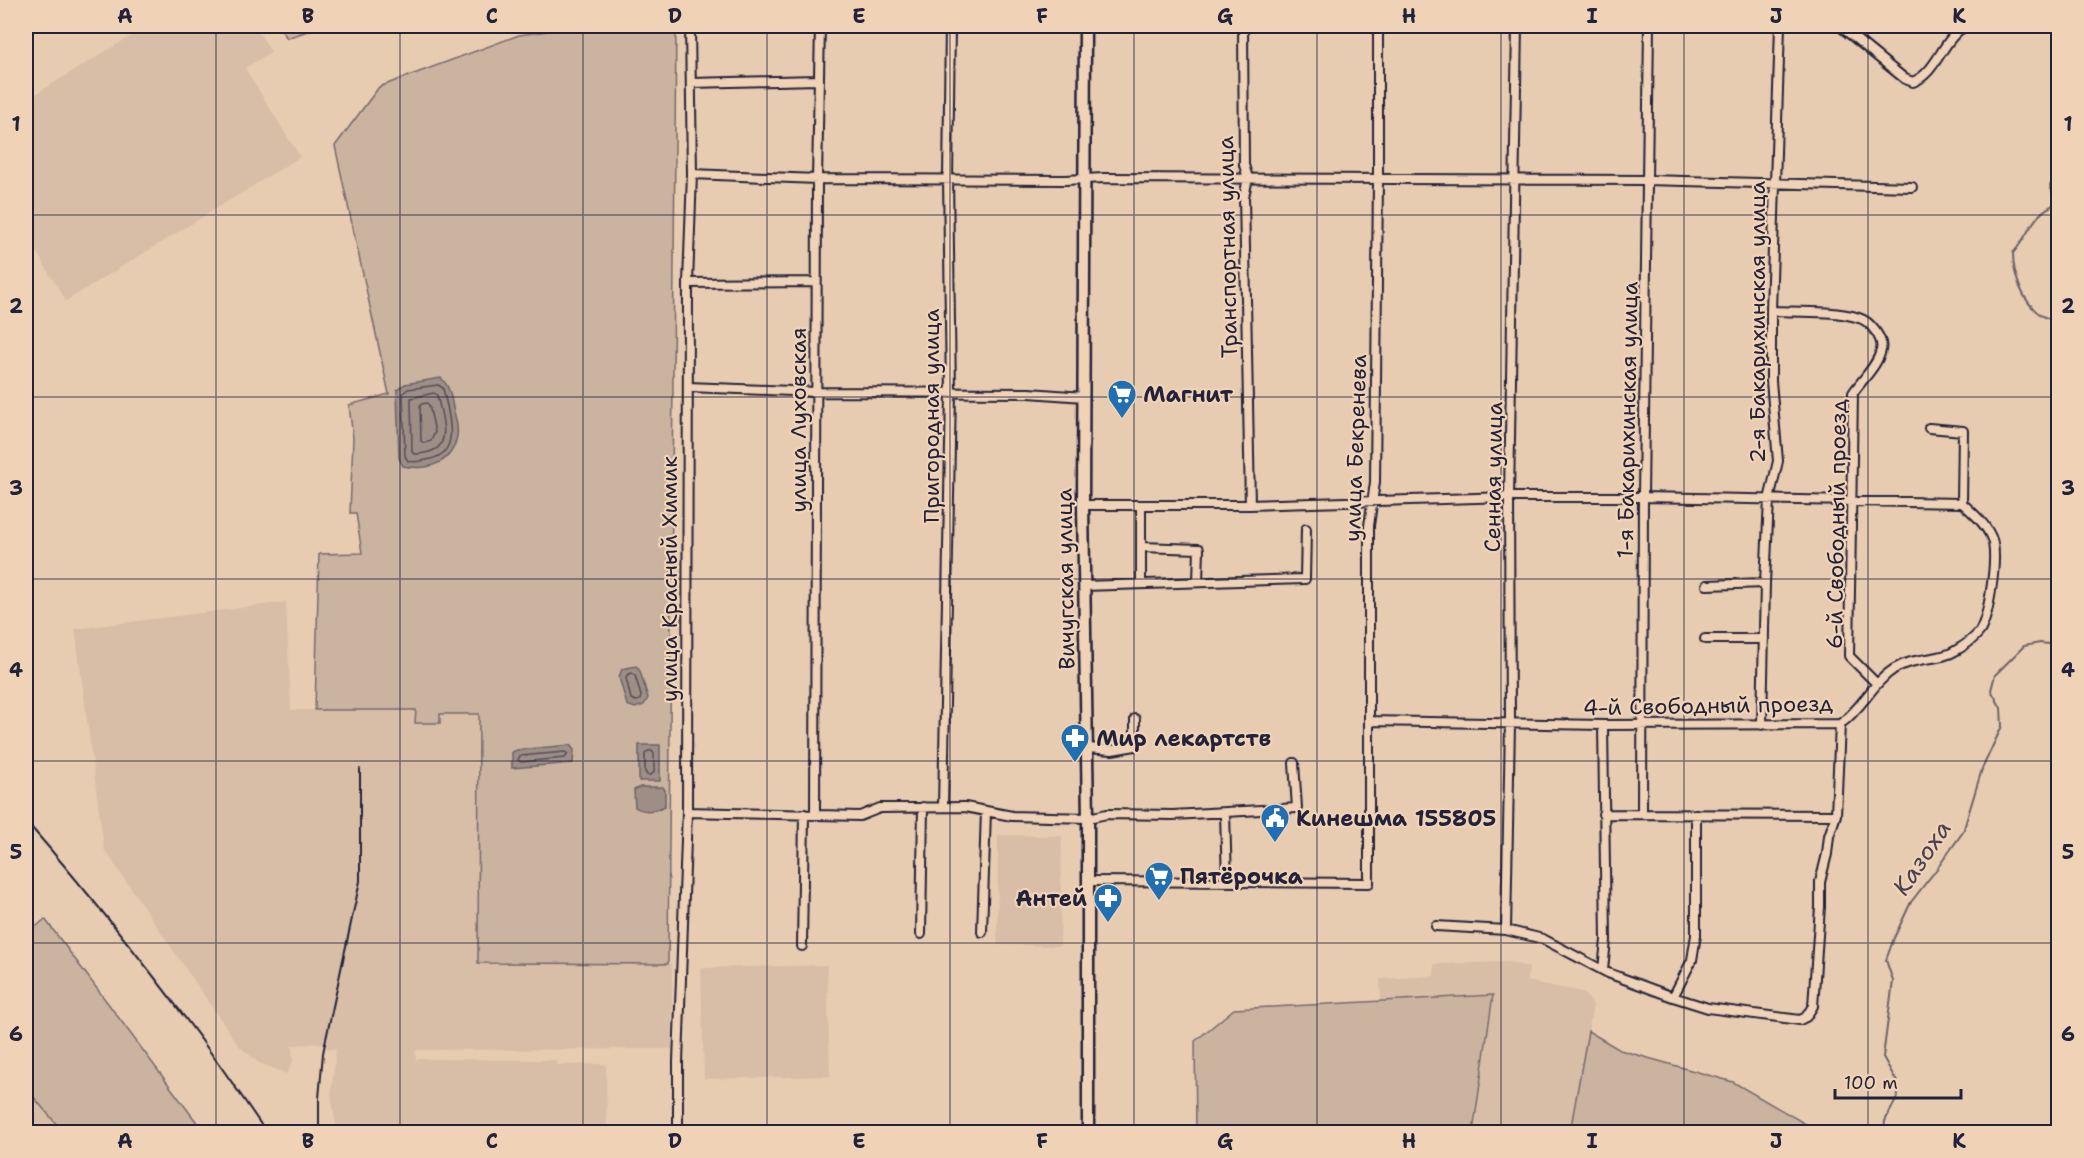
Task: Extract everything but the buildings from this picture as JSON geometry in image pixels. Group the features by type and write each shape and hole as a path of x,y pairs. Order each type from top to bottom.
{"main road":[{"name":"Вичугская улица","path":"1085,26 1083,505 1088,818 1088,1132"}],"street":[{"name":"улица Красный Химик","path":"678,1132 678,1056 687,812 688,283 692,174 690,26"},
{"name":"улица Луховская","path":"815,815 816,282 820,26"},
{"name":"Пригородная улица","path":"943,807 951,393 948,178 950,26"},
{"name":"Транспортная улица","path":"1243,26 1244,165 1248,178 1244,197 1250,505"},
{"name":"улица Бекренева","path":"1227,882 1368,883 1369,526 1375,482 1378,26"},
{"name":"Сенная улица","path":"1506,930 1510,724 1509,498 1517,26"},
{"name":"1-я Бакарихинская улица","path":"1642,814 1643,498 1649,26"},
{"name":"2-я Бакарихинская улица","path":"1762,725 1769,500 1779,461 1771,381 1771,311 1780,26"},
{"path":"1840,26 1905,79 1913,82 1927,74 1955,32 1966,26"},
{"path":"691,83 818,80"},
{"path":"692,174 817,179 1647,180 1912,187"},
{"path":"688,283 816,282"},
{"name":"6-й Свободный проезд","path":"1771,311 1862,318 1879,337 1882,344 1881,352 1853,393 1851,501 1849,656 1876,683"},
{"path":"688,387 816,392 1040,393 1084,397"},
{"path":"1083,505 1250,505 1509,498 1962,503 1962,431 1929,428"},
{"name":"4-й Свободный проезд","path":"1369,722 1603,725 1840,724 1857,709 1876,683 1894,669 1911,660 1953,653 1976,637 1981,629 1989,608 1995,550 1992,537 1976,515 1962,503"},
{"path":"1141,505 1141,584"},
{"path":"1084,586 1305,579 1306,529"},
{"path":"1141,547 1198,549 1198,582"},
{"path":"1707,585 1765,583"},
{"path":"1705,639 1764,639"},
{"path":"1087,748 1112,750 1135,746 1135,719"},
{"path":"1436,926 1506,930 1552,942 1603,970 1708,1008 1800,1020 1806,1017 1813,1006 1820,882 1829,836 1836,815 1840,724"},
{"path":"1603,725 1606,940 1603,970"},
{"path":"687,812 860,816 880,808 965,807 1012,816 1088,818 1107,814 1173,815 1297,808 1294,763"},
{"path":"921,934 922,807"},
{"path":"982,932 986,811"},
{"path":"1088,881 1227,882 1225,813"},
{"path":"802,946 804,814"},
{"path":"1604,814 1836,815"},
{"path":"1673,997 1692,960 1696,935 1696,814"}],"shaded area":[{"path":"147,26 255,26 271,52 245,68 300,157 66,301 26,235 26,100"},
{"path":"279,26 322,26 287,38"},
{"path":"676,26 668,964 478,963 479,714 440,714 440,723 415,723 416,710 315,710 319,554 362,553 356,513 350,513 353,438 349,405 389,394 335,146 379,87 519,35 555,30"},
{"path":"286,602 291,710 416,710 415,723 440,714 479,714 478,963 672,964 672,1049 416,1050 416,1059 556,1060 557,1065 606,1064 607,1132 337,1132 331,1095 336,1049 327,1049 327,1043 292,1045 293,1060 287,1074 259,1063 238,1045 104,849 75,629"},
{"path":"998,835 1062,836 1060,946 997,945"},
{"path":"45,919 204,1132 63,1132 26,1088 26,935"},
{"path":"1509,962 1529,967 1527,981 1583,992 1593,1005 1570,1132 1473,1132 1493,995 1381,1001 1380,979 1434,976 1434,964"},
{"path":"827,965 830,1076 704,1079 701,968"},
{"path":"1493,995 1473,1132 1196,1132 1195,1041 1234,1009"},
{"path":"1588,1031 1620,1050 1733,1082 1809,1126 1836,1129 1837,1132 1570,1132"},
{"path":"26,1088 63,1132 26,1132"}],"water":[{"path":"441,378 450,392 456,422 457,433 454,446 450,453 438,463 421,467 403,466 399,458 397,390 405,384"},
{"path":"636,666 640,671 648,698 644,705 635,708 627,705 619,677 622,669"},
{"path":"570,745 574,750 573,763 512,768 512,752 517,750"},
{"path":"639,745 660,745 660,781 639,781"},
{"path":"640,787 663,787 665,806 650,811 635,807 634,790"}],"waterway":[{"name":"Казоха","path":"2058,169 2050,186 2053,194 2058,194"},
{"name":"Казоха","path":"2058,203 2042,212 2013,253 2017,278 2029,303 2041,315 2058,324"},
{"name":"Казоха","path":"2058,435 2054,438 2055,451 2058,455"},
{"name":"Казоха","path":"1884,1132 1885,1121 1898,1096 1897,1082 1883,1057 1893,981 1886,960 1911,902 1963,832 1982,769 2002,726 2001,708 1991,690 1995,675 2024,646 2040,643 2058,645"}],"railway":[{"path":"319,1132 323,1053 360,881 360,769"},
{"path":"26,821 151,973 210,1051 266,1132"}],"place":[{"name":"Магнит","path":"1122,420"},
{"name":"Мир лекартств","path":"1075,764"},
{"name":"Кинешма 155805","path":"1275,844"},
{"name":"Пятёрочка","path":"1159,902"},
{"name":"Антей","path":"1108,924"}]}
